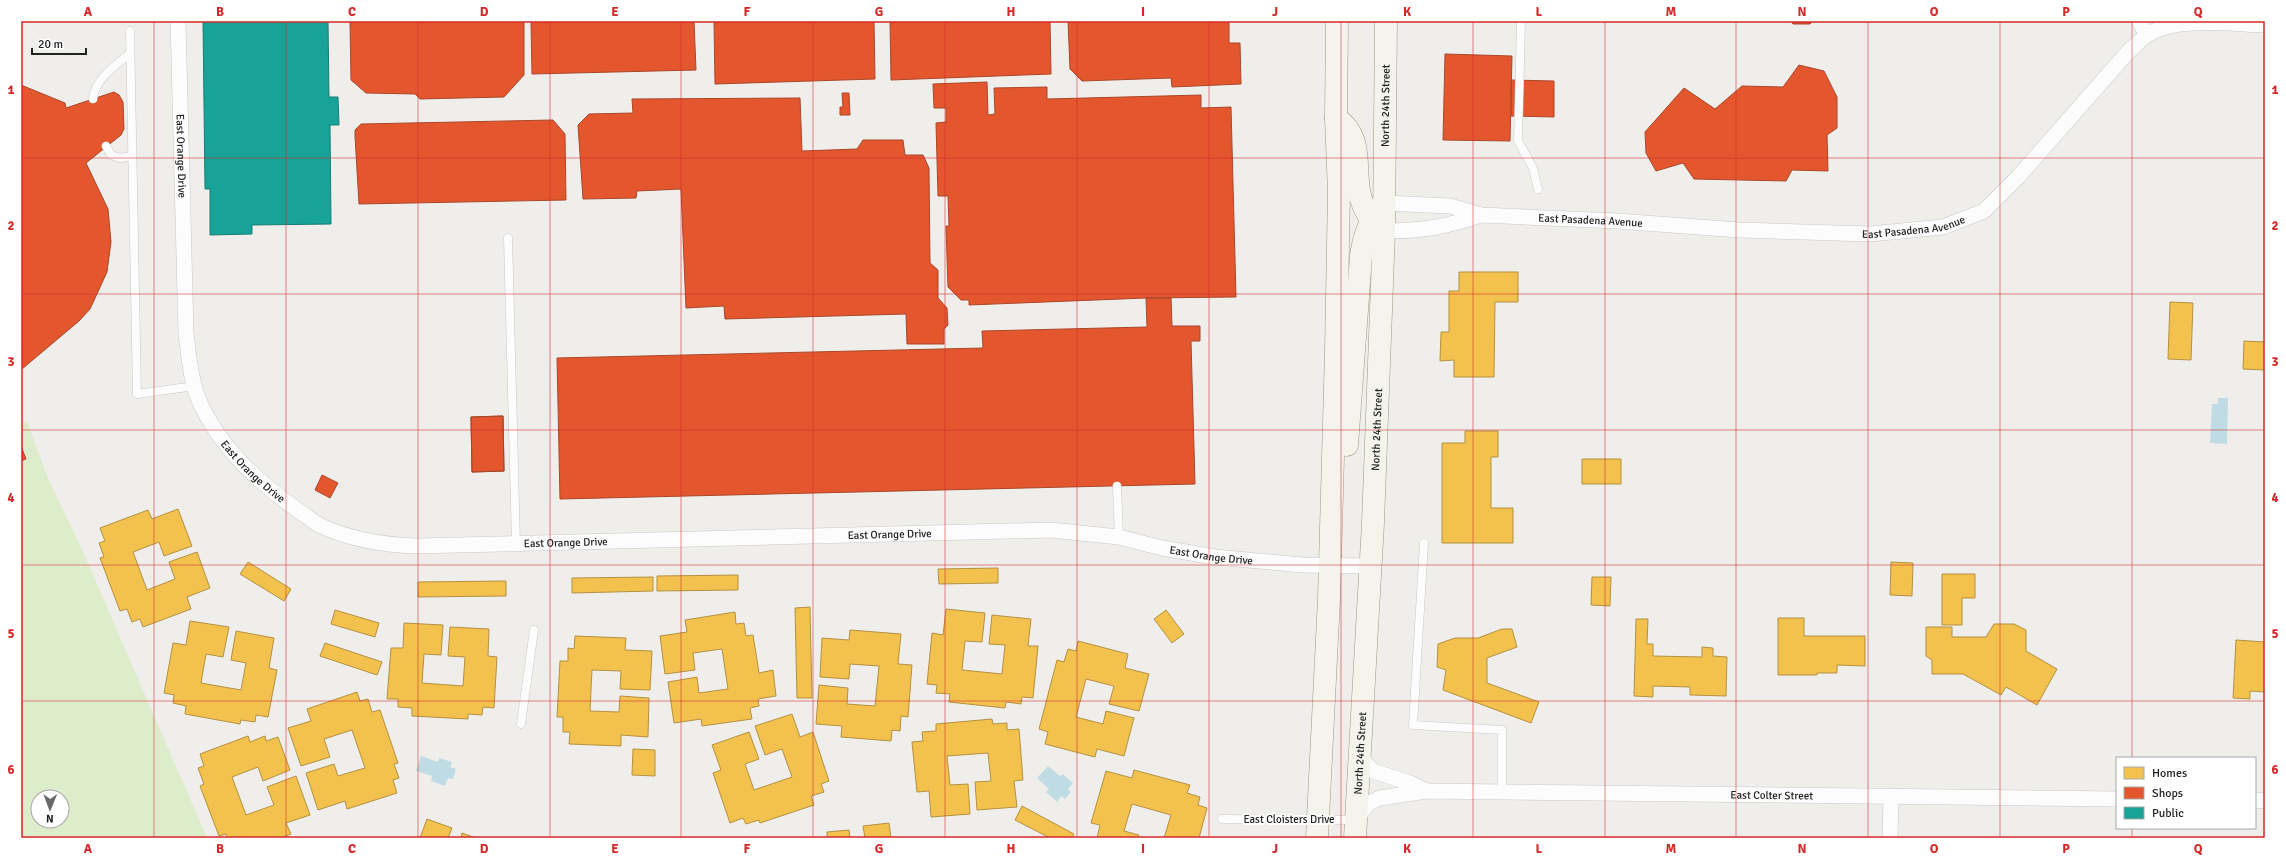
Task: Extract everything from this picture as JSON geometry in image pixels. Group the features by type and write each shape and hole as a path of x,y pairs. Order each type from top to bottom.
{"main road":[{"path":"1318,829 1330,566 1339,192 1336,118 1337,21"},
{"name":"North 24th Street","path":"1355,829 1370,566 1386,21"},
{"path":"1330,566 1342,531 1358,272 1363,242 1380,218 1364,208 1358,191 1355,141 1346,125 1336,118"}],"street":[{"name":"East Orange Drive","path":"178,21 186,333 190,372 202,407 232,454 277,496 318,524 386,545 516,544 1051,530 1119,537 1162,548 1215,557 1330,566 1370,566"},
{"path":"2138,21 2147,35"},
{"name":"East Pasadena Avenue","path":"1380,218 1450,206 1481,216 1863,234 1943,227 1984,211 2018,177 2128,52 2147,35 2174,25 2265,25"},
{"name":"East Pasadena Avenue","path":"1380,218 1424,230 1449,226 1481,216"},
{"name":"East Colter Street","path":"1359,756 1373,771 1410,783 1426,791"},
{"name":"East Colter Street","path":"1355,829 1369,803 1380,798 1426,791 2116,799"},
{"path":"1890,838 1891,797"}],"lane":[{"path":"1521,21 1518,141 1533,168 1538,189"},
{"path":"130,31 138,394 195,386"},
{"path":"93,99 93,92 107,73 130,53"},
{"path":"106,146 111,155 120,158 132,156"},
{"path":"508,238 516,544"},
{"path":"1117,486 1119,537"},
{"path":"1424,542 1413,725 1502,730 1502,792"},
{"path":"521,724 534,630"},
{"name":"East Cloisters Drive","path":"1222,819 1318,829 1355,829"}],"green space":[{"path":"21,422 27,422 48,478 84,554 207,838 21,838"}],"water":[{"path":"2218,398 2228,398 2227,444 2210,443 2212,404 2218,404"},
{"path":"421,756 438,762 439,758 452,762 450,767 456,769 453,779 448,778 445,786 431,781 432,776 416,771"},
{"path":"1048,766 1060,776 1063,774 1073,783 1068,789 1071,792 1065,799 1061,796 1057,802 1046,792 1049,789 1037,778"}],"building: Homes":[{"path":"1459,272 1518,272 1518,302 1495,302 1494,377 1454,377 1454,360 1440,361 1441,332 1449,332 1449,291 1459,291"},
{"path":"2170,302 2193,303 2191,360 2168,359"},
{"path":"2244,341 2265,342 2265,370 2243,369"},
{"path":"1465,431 1498,431 1498,457 1491,457 1491,508 1513,508 1513,543 1442,543 1442,443 1465,443"},
{"path":"1582,459 1621,459 1621,484 1582,484"},
{"path":"178,509 192,546 164,556 159,542 133,552 147,590 175,579 169,562 197,552 210,588 187,597 191,609 143,627 140,619 132,622 127,609 120,611 100,558 104,557 99,543 105,541 100,528 148,510 152,519"},
{"path":"248,562 291,589 284,601 240,574"},
{"path":"1891,562 1913,563 1912,596 1890,595"},
{"path":"998,568 998,583 939,584 938,569"},
{"path":"1942,574 1975,574 1975,598 1962,598 1962,625 1942,625"},
{"path":"738,575 738,590 657,591 657,576"},
{"path":"653,577 653,591 572,593 572,578"},
{"path":"1592,577 1611,577 1610,606 1591,605"},
{"path":"506,581 506,596 418,597 418,582"},
{"path":"810,607 812,698 797,698 795,608"},
{"path":"946,609 985,613 982,642 965,641 962,670 1002,674 1005,645 989,644 992,615 1031,619 1028,646 1038,646 1033,698 1022,697 1021,704 1006,702 1005,708 949,702 950,694 936,693 937,685 927,684 932,633 943,635"},
{"path":"335,610 379,623 375,637 331,624"},
{"path":"1166,610 1184,634 1172,643 1154,619"},
{"path":"735,612 736,624 744,623 746,636 753,635 759,673 773,670 776,696 758,699 759,706 750,708 752,719 702,726 701,719 674,723 668,682 697,677 699,693 728,689 722,649 693,653 695,670 665,674 660,636 687,632 685,620"},
{"path":"1778,618 1804,618 1804,636 1865,636 1865,666 1837,665 1837,673 1817,673 1817,675 1778,675"},
{"path":"1636,619 1648,619 1647,644 1653,644 1653,656 1702,657 1702,647 1713,648 1713,656 1727,657 1726,696 1690,695 1690,687 1653,686 1653,697 1634,696"},
{"path":"190,621 229,627 223,657 206,654 201,683 241,690 246,663 231,660 236,631 274,638 269,668 277,670 268,717 256,715 255,722 241,720 240,724 185,714 186,706 173,703 174,695 164,693 173,643 186,645"},
{"path":"404,623 443,625 441,655 424,654 422,683 463,686 465,657 448,656 450,627 489,629 488,656 497,657 494,708 483,707 482,715 468,714 468,719 412,716 412,708 398,707 398,699 387,699 391,648 403,648"},
{"path":"1994,624 2014,624 2026,630 2026,651 2057,669 2037,705 2006,687 2001,695 1963,674 1932,674 1932,660 1926,656 1926,627 1952,627 1952,637 1986,637"},
{"path":"1502,629 1512,629 1517,647 1487,658 1487,683 1539,702 1531,723 1443,690 1446,670 1437,667 1438,644 1455,638 1478,638"},
{"path":"850,630 901,634 898,664 912,665 908,717 901,716 900,731 892,730 891,741 841,737 842,726 816,724 819,685 848,688 847,704 875,706 879,666 850,664 849,679 820,677 822,638 849,640"},
{"path":"575,636 626,638 625,650 652,651 650,690 620,689 621,671 592,670 590,711 619,712 620,696 649,698 648,737 621,735 621,746 569,744 570,732 563,732 563,717 557,717 560,661 568,661 568,648 574,649"},
{"path":"2236,640 2265,642 2265,692 2250,691 2250,699 2233,698"},
{"path":"1078,641 1128,654 1125,668 1149,674 1139,711 1109,704 1114,686 1086,679 1076,717 1103,724 1106,711 1134,718 1124,756 1097,749 1095,757 1045,744 1048,732 1039,729 1057,660 1064,662 1068,649 1076,651"},
{"path":"325,643 382,662 377,675 320,656"},
{"path":"357,692 360,701 368,699 372,712 380,710 398,763 394,764 399,778 393,780 397,793 347,809 345,801 318,810 306,773 334,764 338,776 365,768 352,730 324,739 330,757 301,766 288,728 311,721 307,709"},
{"path":"792,714 800,737 813,732 829,781 821,784 824,792 811,796 814,805 760,823 759,820 746,824 743,818 730,823 713,773 721,770 712,745 749,732 759,759 745,764 754,790 792,777 782,749 765,755 755,726"},
{"path":"992,719 993,724 1007,723 1007,730 1019,729 1023,780 1014,781 1017,807 977,810 975,782 991,781 988,753 947,756 950,785 968,784 970,814 931,817 929,791 917,792 912,742 923,741 922,732 936,731 936,724"},
{"path":"248,736 250,742 265,736 266,741 278,737 290,770 263,781 258,767 232,777 246,815 274,805 267,787 296,776 310,815 286,823 291,834 281,838 227,838 226,834 219,836 200,786 204,784 198,768 204,766 200,754"},
{"path":"633,749 655,750 655,776 632,775"},
{"path":"1134,770 1190,785 1187,793 1200,797 1198,805 1207,808 1199,838 1164,838 1171,815 1132,804 1124,831 1139,835 1138,838 1097,838 1100,825 1091,823 1106,771 1132,778"},
{"path":"1022,806 1074,834 1072,838 1050,838 1015,820"},
{"path":"427,819 452,828 448,838 420,838"},
{"path":"889,823 891,838 865,838 863,826"},
{"path":"849,830 850,838 827,838 827,832"},
{"path":"462,833 476,838 461,838"}],"building: Shops":[{"path":"350,21 524,21 524,75 504,97 420,99 415,94 366,93 351,80"},
{"path":"531,21 694,21 696,70 532,74"},
{"path":"714,21 874,21 875,79 715,84"},
{"path":"890,21 1050,21 1051,74 891,80"},
{"path":"1068,21 1229,21 1229,43 1240,43 1241,84 1172,87 1171,78 1082,81 1070,69"},
{"path":"1791,21 1813,21 1810,24 1793,24"},
{"path":"1445,54 1512,56 1510,141 1443,140"},
{"path":"1799,65 1824,71 1837,97 1837,128 1827,135 1828,171 1792,170 1786,181 1694,179 1683,163 1656,171 1646,153 1645,132 1684,88 1715,109 1742,86 1783,87"},
{"path":"1511,80 1554,81 1554,117 1511,116"},
{"path":"987,82 988,115 995,114 994,88 1047,87 1047,99 1201,95 1201,108 1231,107 1236,297 1146,298 969,305 969,300 961,300 948,287 946,226 949,226 948,196 938,196 936,123 946,122 946,108 934,108 933,84"},
{"path":"21,85 65,103 66,108 114,92 119,95 123,102 124,129 121,135 86,163 108,209 111,242 107,272 90,309 79,321 22,369"},
{"path":"842,93 849,93 850,115 840,115 840,107 843,107"},
{"path":"800,98 802,151 857,149 863,140 903,140 905,155 923,155 929,168 930,263 938,270 938,298 947,308 948,325 944,329 944,344 907,344 906,314 725,319 724,306 686,308 681,189 637,191 636,198 583,199 578,125 589,114 633,113 632,99"},
{"path":"553,120 565,134 566,200 359,204 355,130 361,124"},
{"path":"1146,298 1171,298 1172,326 1200,326 1200,341 1191,341 1195,484 560,499 557,358 983,348 982,331 1147,327"},
{"path":"503,416 504,471 472,472 471,417"},
{"path":"503,416 504,471 472,472 471,417"},
{"path":"21,446 26,459 21,461"},
{"path":"322,475 338,483 330,498 315,490"}],"building: Public":[{"path":"203,21 328,21 329,97 338,97 339,125 330,125 331,224 252,225 252,234 210,235 210,189 205,189"}]}
